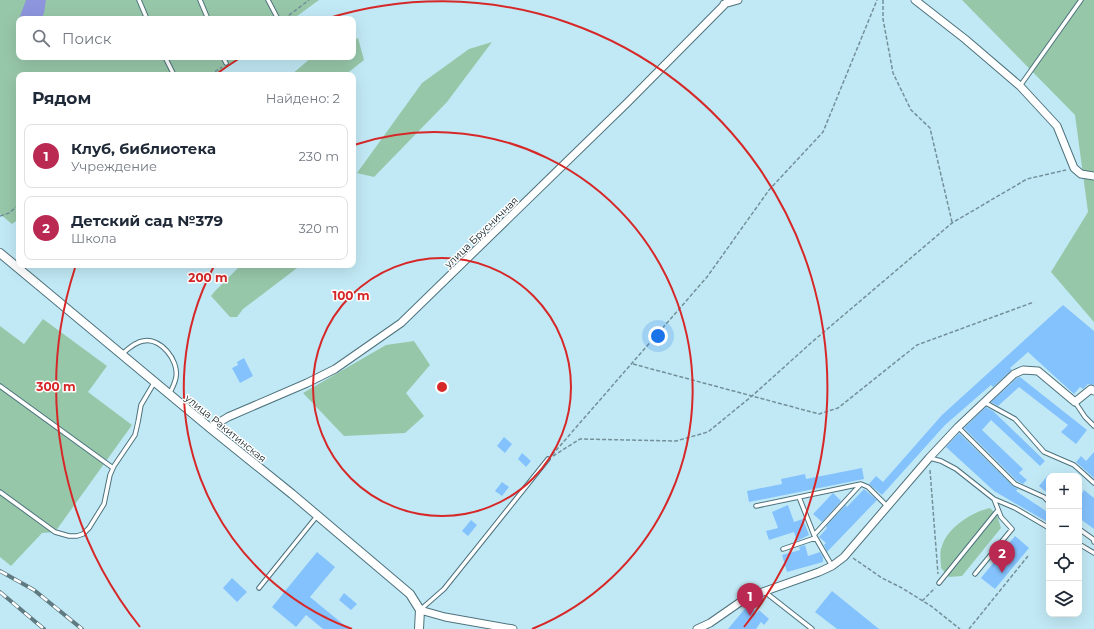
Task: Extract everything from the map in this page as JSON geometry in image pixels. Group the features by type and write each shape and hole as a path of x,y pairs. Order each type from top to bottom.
{"street":[{"path":"726,2 738,0"},
{"path":"915,0 965,39 1020,86 1057,126 1074,168 1081,174 1094,176"},
{"name":"улица Брусничная","path":"210,428 228,416 307,383 335,369 401,323 627,103 726,2"},
{"name":"улица Ракитинская","path":"0,253 16,266"},
{"name":"улица Ракитинская","path":"18,268 410,594 420,610"},
{"path":"697,629 746,598 819,572 832,566 847,554 929,458 958,427 1014,374 1023,370 1038,371 1075,402 1091,389 1094,391"},
{"path":"419,629 420,610 446,617 513,629"}],"lane":[{"path":"139,0 146,16"},
{"path":"200,0 207,16"},
{"path":"268,0 276,16"},
{"path":"1020,86 1081,0"},
{"path":"166,60 172,72"},
{"path":"121,354 132,345 142,341 151,340 159,344 171,356 176,366 176,377 169,395"},
{"path":"0,492 55,532 69,536 83,534 89,528 104,504 110,475 135,435 141,405 154,382"},
{"path":"0,386 113,468"},
{"path":"984,402 1015,419 1044,452 1074,466 1094,483"},
{"path":"1075,402 1085,417 1094,426"},
{"path":"958,427 1015,484 1046,499"},
{"path":"929,458 941,461 956,469 994,499 1015,508 1046,526"},
{"path":"420,610 444,589 548,459"},
{"path":"783,549 814,537 861,484"},
{"path":"756,506 861,484 868,487 887,506"},
{"path":"800,497 814,537 832,566"},
{"path":"975,574 1012,529 1000,517 994,499"},
{"path":"939,582 998,510"},
{"path":"259,588 317,516"},
{"path":"1082,531 1093,539 1094,542"},
{"path":"1081,545 1094,553"},
{"path":"764,591 812,629"}],"path":[{"path":"288,16 309,0"},
{"path":"548,459 707,277 769,190 823,132 877,0"},
{"path":"883,0 883,19 893,73 912,110 930,128 952,223"},
{"path":"548,459 580,439 676,441 708,432 752,396 812,342 952,223 1027,178 1074,168"},
{"path":"0,216 8,213 16,207"},
{"path":"632,364 819,414 838,408 917,345 1034,302"},
{"path":"922,601 939,582 929,458"},
{"path":"847,554 882,578 902,588 922,601 960,629"},
{"path":"969,629 1028,556"}],"green space":[{"path":"0,0 319,0 297,16 16,16 16,60 237,60 220,72 16,72 16,221 12,224 0,214"},
{"path":"962,0 1094,0 1094,322 1051,272 1088,212 1075,115"},
{"path":"358,38 364,60 349,72 294,72 308,60 356,60 356,39"},
{"path":"492,42 447,102 374,177 357,173 422,83 469,49"},
{"path":"238,268 297,268 243,309 237,317 230,317 211,296"},
{"path":"43,319 107,366 88,392 132,425 55,532 42,533 11,566 0,557 0,326 24,344"},
{"path":"414,341 430,365 406,393 424,416 405,433 344,436 303,393 386,345"},
{"path":"990,508 997,515 1001,528 962,576 949,577 941,568 941,548 945,539 962,521 976,513"}],"water":[{"path":"26,0 46,0 42,16 20,16"}],"building":[{"path":"1063,305 1094,331 1094,385 1088,384 1083,389 1080,387 1074,394 1028,352 1010,368 1012,370 993,387 991,385 945,425 882,495 869,484 876,476 883,482 942,415"},
{"path":"244,358 253,376 240,383 232,368 238,365 237,362"},
{"path":"1020,377 1087,430 1076,444 1061,432 1068,425 1019,387 998,406 991,402 1017,378"},
{"path":"986,407 993,411 1045,461 1040,466 991,420 982,430 1023,469 1019,473 1027,480 1023,484 1017,481 964,428"},
{"path":"959,433 1013,486 1018,489 1016,491 1046,511 1046,521 994,491 946,447"},
{"path":"504,437 512,444 505,453 497,446"},
{"path":"1094,452 1094,478 1076,462 1081,456 1086,461"},
{"path":"522,453 531,461 526,467 518,459"},
{"path":"862,468 864,479 749,502 747,491 782,484 781,479 805,474 806,479"},
{"path":"1046,478 1046,492 1039,486"},
{"path":"502,482 509,487 502,496 495,491"},
{"path":"864,489 877,500 827,552 824,545 826,543 819,537 827,528 826,526"},
{"path":"1084,490 1094,498 1094,529 1082,520 1082,493"},
{"path":"833,493 841,501 822,522 813,514"},
{"path":"788,505 794,522 803,519 809,535 797,541 794,532 769,540 766,531 778,528 772,512"},
{"path":"471,520 477,525 468,536 462,531"},
{"path":"1015,536 1029,548 995,589 981,578"},
{"path":"805,545 808,556 820,552 823,557 823,562 787,572 782,555 800,550 799,547"},
{"path":"317,552 335,567 310,597 349,629 323,629 306,615 296,627 272,607"},
{"path":"232,578 247,592 237,602 223,588"},
{"path":"832,591 879,629 837,629 815,612"},
{"path":"344,593 357,604 351,610 339,600"},
{"path":"748,605 757,613 759,610 769,619 764,625 761,622 756,629 728,629"}],"railway":[{"path":"0,571 34,590 82,629"},
{"path":"0,592 44,629"}],"place":[{"name":"Детский сад №379","path":"1002,573"},
{"name":"Клуб, библиотека","path":"750,616"}]}
